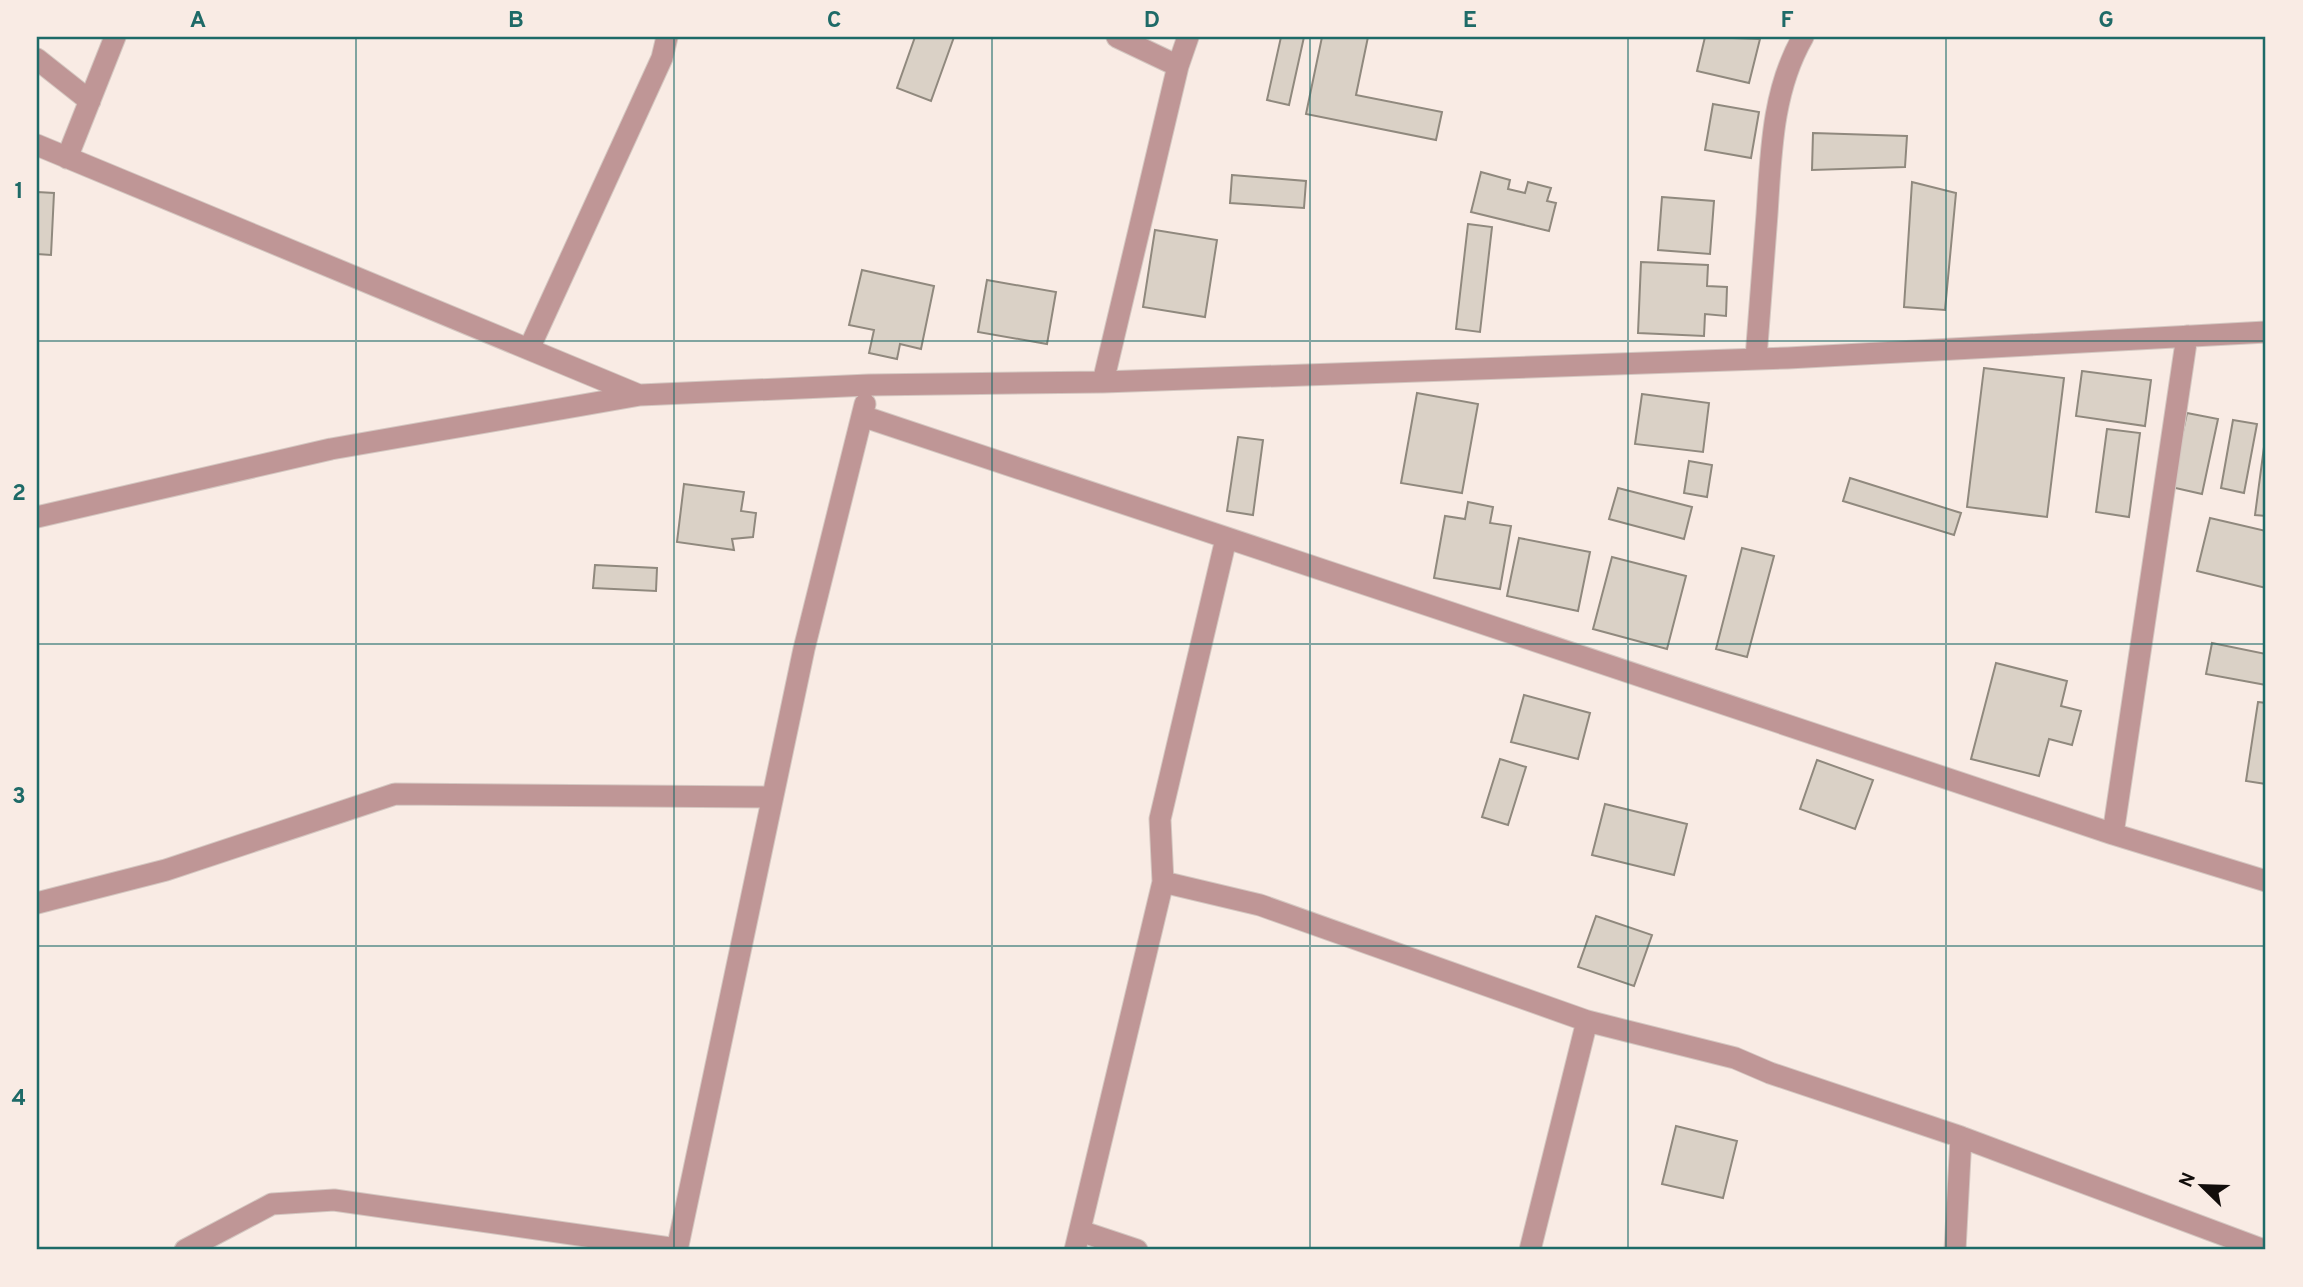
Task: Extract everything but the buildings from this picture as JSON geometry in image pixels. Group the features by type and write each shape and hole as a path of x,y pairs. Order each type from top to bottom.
{"street":[{"path":"67,158 115,37"},
{"path":"529,349 662,58 667,37"},
{"path":"1118,37 1178,66"},
{"path":"1103,382 1178,66 1188,37"},
{"path":"1756,358 1771,143 1782,88 1803,37"},
{"path":"37,59 90,101"},
{"path":"37,145 640,395"},
{"path":"37,517 331,449 640,395 869,385 1103,382 1756,358 2266,332"},
{"path":"2113,834 2187,336"},
{"path":"185,1250 272,1204 334,1199 677,1250 804,649 869,385"},
{"path":"862,416 2113,834 2266,881"},
{"path":"1137,1250 1077,1241 1163,882 1160,819 1226,539"},
{"path":"37,903 166,870 395,794 772,797"},
{"path":"1163,882 1260,905 1587,1021 1735,1058 1770,1073 1961,1138 2264,1250"},
{"path":"1530,1250 1587,1021"},
{"path":"1955,1250 1961,1138"}]}
